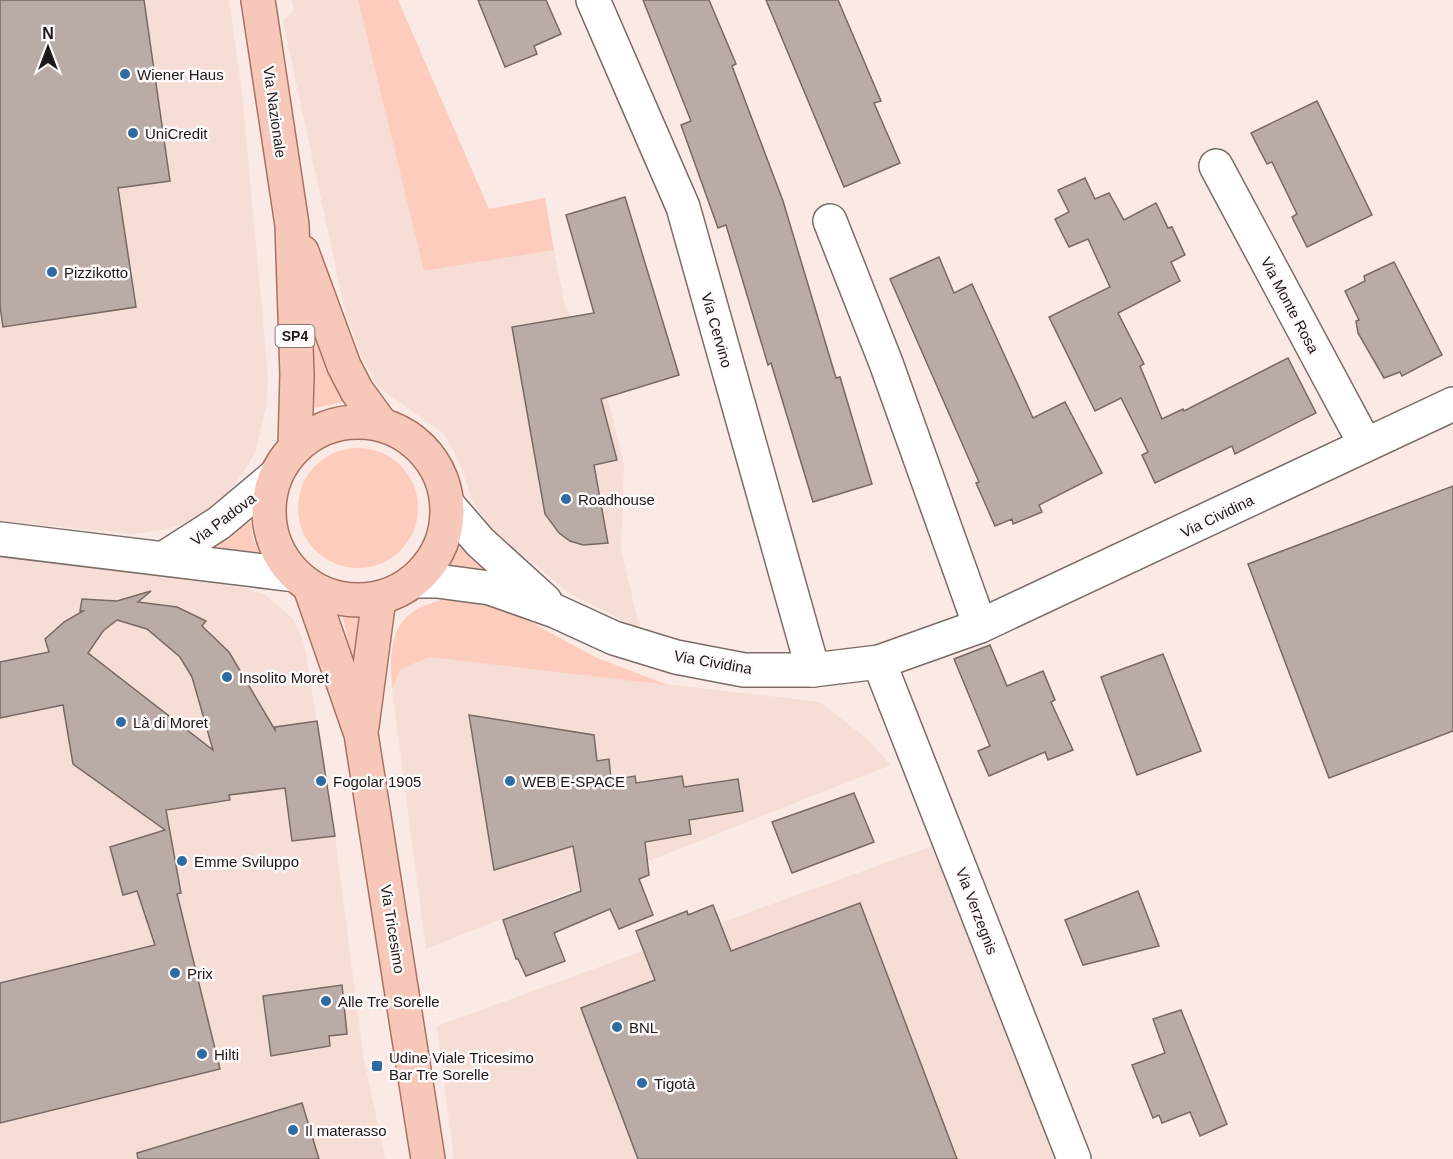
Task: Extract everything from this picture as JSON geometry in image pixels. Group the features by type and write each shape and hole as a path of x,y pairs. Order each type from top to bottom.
{"main road":[{"name":"Via Nazionale","path":"258,0 292,225 297,375 295,447"},
{"name":"Via Nazionale","path":"292,225 344,366 381,424"},
{"path":"361,421 381,424 405,434 426,451 442,476 448,505 447,527 440,548 430,566 415,581 379,598 346,600 328,595 303,581 281,557 269,521 269,505 275,476 295,447 316,431 341,422 361,421"},
{"name":"Via Tricesimo","path":"303,581 361,734 428,1159"},
{"name":"Via Tricesimo","path":"361,734 379,598"}],"street":[{"name":"Via Cervino","path":"593,0 683,207 813,670"},
{"name":"Via Monte Rosa","path":"1215,166 1365,444"},
{"path":"830,221 886,363 980,626"},
{"name":"Via Cividina","path":"415,581 437,581 490,588 555,610 614,638 676,657 744,670 813,670 879,662 980,626 1453,404"},
{"name":"Via Padova","path":"166,557 219,523 275,476"},
{"name":"Via Cividina","path":"448,505 480,542 555,610"},
{"path":"0,539 150,558 166,557 303,581"},
{"name":"Via Verzegnis","path":"879,662 1074,1159"}],"shaded area":[{"path":"0,0 229,0 242,93 268,376 266,407 255,453 236,483 196,518 167,529 134,534 0,521"},
{"path":"292,0 358,0 424,271 554,250 565,307 600,368 624,465 621,551 640,629 571,594 491,529 474,503 456,455 444,434 379,387 362,358 345,311 283,21 294,10"},
{"path":"358,0 398,0 489,209 545,198 554,250 424,271"},
{"path":"300,272 348,401 315,408"},
{"path":"358,448 381,453 400,466 413,485 418,508 413,531 400,550 381,563 358,568 335,563 316,550 303,531 298,508 303,485 316,466 335,453"},
{"path":"251,521 253,539 259,553 201,549"},
{"path":"461,535 497,574 477,568 447,567 456,551"},
{"path":"0,553 245,588 264,594 293,619 302,637 306,654 335,836 363,1055 385,1159 0,1159"},
{"path":"460,596 500,605 595,657 668,685 429,657 401,669 392,689 392,651 395,636 401,624 410,614 422,607"},
{"path":"364,614 354,664 342,615"},
{"path":"429,657 820,702 867,739 891,765 426,949 392,689 401,669"},
{"path":"932,846 1056,1159 454,1159 437,1026"}],"building":[{"path":"0,0 144,0 170,181 118,188 136,307 3,327 0,306"},
{"path":"478,0 546,0 561,34 534,46 537,54 505,67"},
{"path":"643,0 709,0 736,64 732,66 783,201 836,378 840,377 872,484 813,502 771,363 768,365 726,225 718,228 681,125 691,121"},
{"path":"766,0 838,0 881,101 874,103 900,163 844,187"},
{"path":"1317,101 1372,215 1307,247 1292,217 1297,214 1272,162 1267,164 1251,133"},
{"path":"1085,178 1095,199 1109,193 1124,220 1156,203 1168,228 1172,227 1185,255 1171,262 1180,281 1118,313 1144,364 1140,366 1162,419 1183,409 1184,411 1288,358 1316,413 1235,454 1232,446 1155,483 1142,455 1148,452 1121,398 1095,411 1049,317 1110,287 1088,239 1069,247 1055,219 1069,212 1058,190"},
{"path":"625,197 679,375 601,399 617,460 594,465 608,543 583,545 570,541 559,533 545,514 512,327 594,313 566,215"},
{"path":"939,257 954,293 972,284 1033,418 1065,402 1102,473 1039,505 1042,512 1013,524 1012,519 995,526 976,483 979,482 890,279"},
{"path":"1394,262 1442,355 1402,376 1400,372 1384,378 1358,333 1356,321 1359,320 1345,291 1365,281 1364,276"},
{"path":"1453,486 1453,731 1329,778 1248,564"},
{"path":"151,591 138,602 177,607 206,621 202,626 229,652 275,730 275,727 317,721 335,836 292,841 285,788 229,795 230,800 166,810 181,893 177,894 220,1069 0,1123 0,983 155,945 137,891 123,895 110,847 165,830 73,764 63,705 0,718 0,662 49,652 45,639 64,622 83,611 80,611 82,599 117,601","holes":["117,620 147,629 180,657 192,677 213,750 88,653 103,631"]},
{"path":"990,645 1007,686 1043,671 1055,700 1051,702 1073,750 1048,760 1045,752 989,776 978,751 990,746 954,659"},
{"path":"1163,654 1201,751 1137,775 1101,677"},
{"path":"469,715 594,735 597,761 609,759 611,780 635,776 636,783 682,776 684,787 738,779 743,811 689,820 691,834 645,842 649,875 639,879 653,915 619,929 610,909 554,933 565,961 526,976 516,959 503,920 581,891 573,846 494,870"},
{"path":"854,793 874,842 792,873 772,822"},
{"path":"1138,891 1159,946 1083,965 1065,920"},
{"path":"860,903 957,1159 638,1159 581,1008 655,980 636,931 687,911 688,915 713,905 731,951"},
{"path":"342,985 347,1034 329,1036 330,1046 271,1056 263,996"},
{"path":"1181,1010 1227,1124 1200,1136 1190,1112 1162,1123 1159,1115 1153,1118 1132,1065 1165,1053 1153,1019"},
{"path":"302,1103 319,1159 138,1159 137,1153"}],"place":[{"name":"Wiener Haus","path":"125,74"},
{"name":"UniCredit","path":"133,133"},
{"name":"Pizzikotto","path":"52,272"},
{"name":"Roadhouse","path":"566,499"},
{"name":"Insolito Moret","path":"227,677"},
{"name":"Là di Moret","path":"121,722"},
{"name":"Fogolar 1905","path":"321,781"},
{"name":"WEB E-SPACE","path":"510,781"},
{"name":"Emme Sviluppo","path":"182,861"},
{"name":"Prix","path":"175,973"},
{"name":"Alle Tre Sorelle","path":"326,1001"},
{"name":"BNL","path":"617,1027"},
{"name":"Hilti","path":"202,1054"},
{"name":"Udine Viale Tricesimo Bar Tre Sorelle","path":"377,1066"},
{"name":"Tigotà","path":"642,1083"},
{"name":"Il materasso","path":"293,1130"}]}
